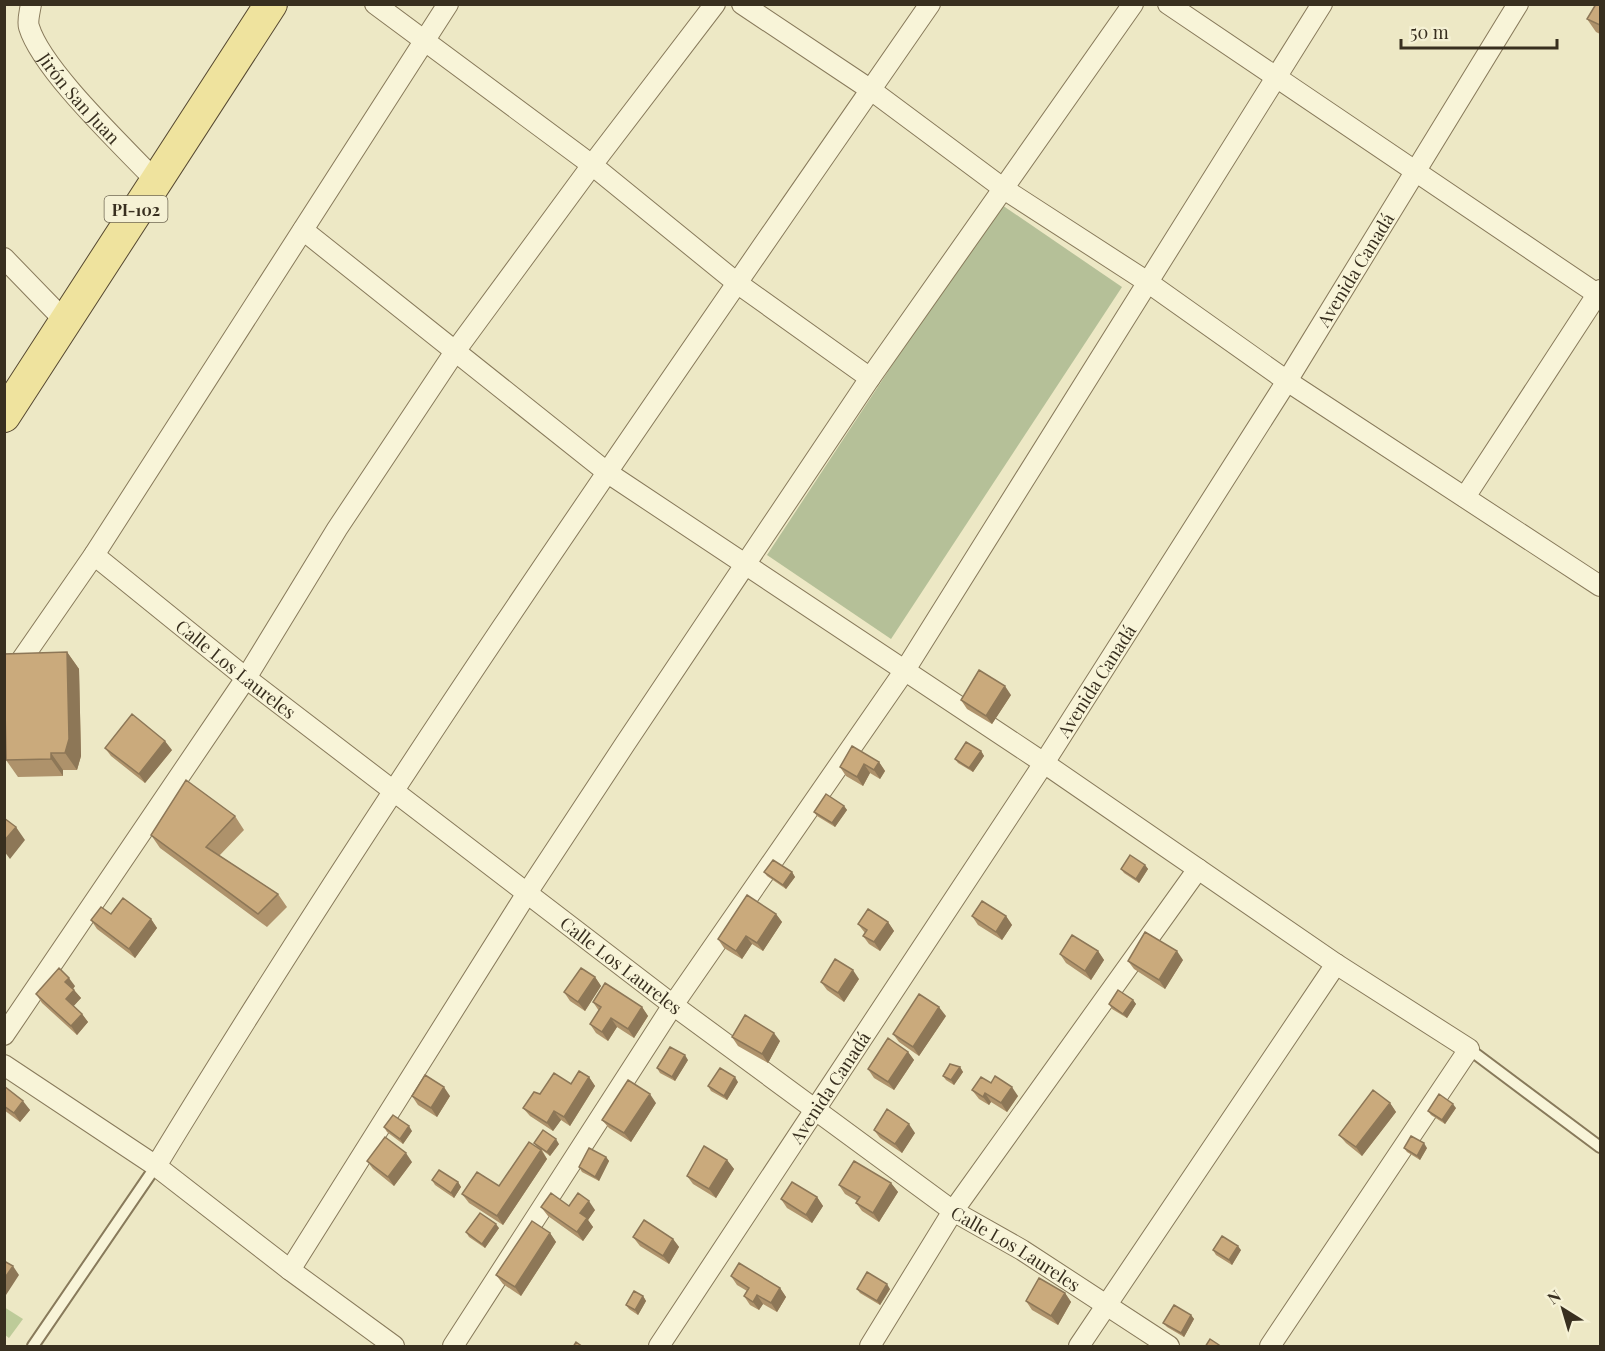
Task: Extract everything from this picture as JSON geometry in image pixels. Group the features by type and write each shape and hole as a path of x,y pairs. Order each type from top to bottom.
{"main road":[{"name":"PI-102","path":"4,416 271,4"}],"street":[{"name":"Jirón San Juan","path":"31,4 28,25 40,51 73,91 155,180"},
{"path":"375,4 592,165 737,283 870,378"},
{"path":"4,685 94,555 448,4"},
{"path":"4,1035 246,678 337,529 456,350 592,165 715,4"},
{"path":"742,4 871,90 1004,189 1146,281 1287,381 1599,583"},
{"path":"156,1166 261,993 393,791 737,283 930,4"},
{"path":"290,1270 527,893 870,378 1133,4"},
{"path":"1167,4 1600,293 1465,497"},
{"path":"453,1347 674,1005 905,670 1146,281 1322,4"},
{"name":"Avenida Canadá","path":"658,1347 1044,763 1287,381 1518,4"},
{"path":"303,230 608,473 1044,763 1336,964 1469,1049 1270,1347"},
{"path":"4,258 65,321"},
{"name":"Calle Los Laureles","path":"94,555 246,678 674,1005 954,1211 1022,1250 1169,1347"},
{"path":"870,1347 954,1211 1198,869"},
{"path":"1079,1347 1336,964"},
{"path":"4,1065 156,1166 394,1347"}],"lane":[{"path":"1469,1049 1600,1147"},
{"path":"33,1347 156,1166"}],"green space":[{"path":"999,203 1122,287 891,639 767,555"},
{"path":"4,1307 23,1319 9,1338 5,1335"}],"building":[{"path":"1596,4 1600,4 1600,25 1587,19"},
{"path":"67,652 69,739 65,753 51,753 51,759 6,760 4,654"},
{"path":"979,670 1005,686 986,716 961,700"},
{"path":"132,714 165,741 139,774 105,748"},
{"path":"966,742 981,751 969,768 955,759"},
{"path":"852,746 879,762 874,770 864,764 857,777 840,767"},
{"path":"186,780 235,816 206,847 278,894 258,914 151,835"},
{"path":"826,794 844,806 832,823 814,812"},
{"path":"4,818 16,827 4,841"},
{"path":"1130,855 1145,865 1136,879 1121,869"},
{"path":"773,860 792,872 783,885 764,872"},
{"path":"747,895 776,914 757,943 746,936 736,951 718,939"},
{"path":"123,898 151,919 129,949 91,920 101,907 111,914"},
{"path":"982,901 1006,916 996,932 972,916"},
{"path":"868,909 888,922 874,942 863,936 867,930 858,924"},
{"path":"1145,932 1177,951 1159,980 1128,961"},
{"path":"1072,935 1098,951 1085,971 1060,954"},
{"path":"835,959 853,970 838,993 821,982"},
{"path":"59,968 69,978 65,982 74,990 66,999 82,1014 71,1026 36,994"},
{"path":"581,968 595,977 578,1002 564,992"},
{"path":"605,983 642,1007 628,1029 611,1018 602,1032 590,1024 601,1007 593,1002"},
{"path":"1118,990 1133,1000 1123,1014 1109,1004"},
{"path":"919,994 939,1007 913,1047 893,1034"},
{"path":"745,1015 774,1033 762,1054 732,1037"},
{"path":"888,1038 908,1052 888,1082 868,1069"},
{"path":"670,1047 685,1055 672,1077 657,1068"},
{"path":"950,1064 960,1067 951,1080 943,1076"},
{"path":"720,1068 735,1077 724,1096 708,1086"},
{"path":"579,1071 589,1077 564,1117 554,1111 547,1123 523,1108 534,1092 540,1094 554,1073 571,1084"},
{"path":"425,1075 444,1087 431,1108 412,1096"},
{"path":"995,1076 1012,1087 1001,1103 985,1093 983,1097 972,1090 981,1077 991,1083"},
{"path":"628,1080 650,1094 624,1133 602,1120"},
{"path":"4,1086 23,1101 14,1113 4,1106"},
{"path":"1373,1090 1390,1103 1356,1147 1339,1135"},
{"path":"1439,1094 1453,1104 1442,1120 1428,1111"},
{"path":"887,1109 909,1124 895,1144 874,1130"},
{"path":"393,1115 409,1126 400,1139 384,1127"},
{"path":"543,1130 556,1139 547,1152 534,1143"},
{"path":"1411,1136 1424,1143 1417,1156 1404,1148"},
{"path":"385,1137 406,1153 388,1177 367,1161"},
{"path":"529,1142 541,1150 497,1216 462,1194 477,1172 499,1186"},
{"path":"704,1146 727,1160 709,1189 687,1176"},
{"path":"589,1148 606,1157 595,1177 579,1167"},
{"path":"854,1161 891,1183 873,1213 856,1203 860,1197 839,1185"},
{"path":"439,1170 458,1182 451,1193 432,1180"},
{"path":"792,1182 817,1197 806,1215 781,1199"},
{"path":"551,1193 569,1206 578,1193 589,1201 580,1213 587,1218 577,1232 541,1207"},
{"path":"480,1213 496,1224 482,1244 466,1232"},
{"path":"644,1220 673,1239 663,1256 633,1237"},
{"path":"532,1221 550,1233 515,1287 496,1275"},
{"path":"1222,1236 1238,1246 1229,1260 1213,1250"},
{"path":"4,1261 13,1266 4,1279"},
{"path":"739,1263 780,1288 771,1303 757,1295 753,1302 744,1296 749,1288 731,1276"},
{"path":"867,1272 887,1284 877,1301 857,1289"},
{"path":"1039,1278 1065,1293 1051,1316 1026,1301"},
{"path":"634,1291 643,1296 635,1310 626,1305"},
{"path":"1174,1305 1191,1315 1181,1333 1163,1323"},
{"path":"1210,1339 1222,1347 1205,1347"},
{"path":"576,1342 583,1347 573,1347"}]}
